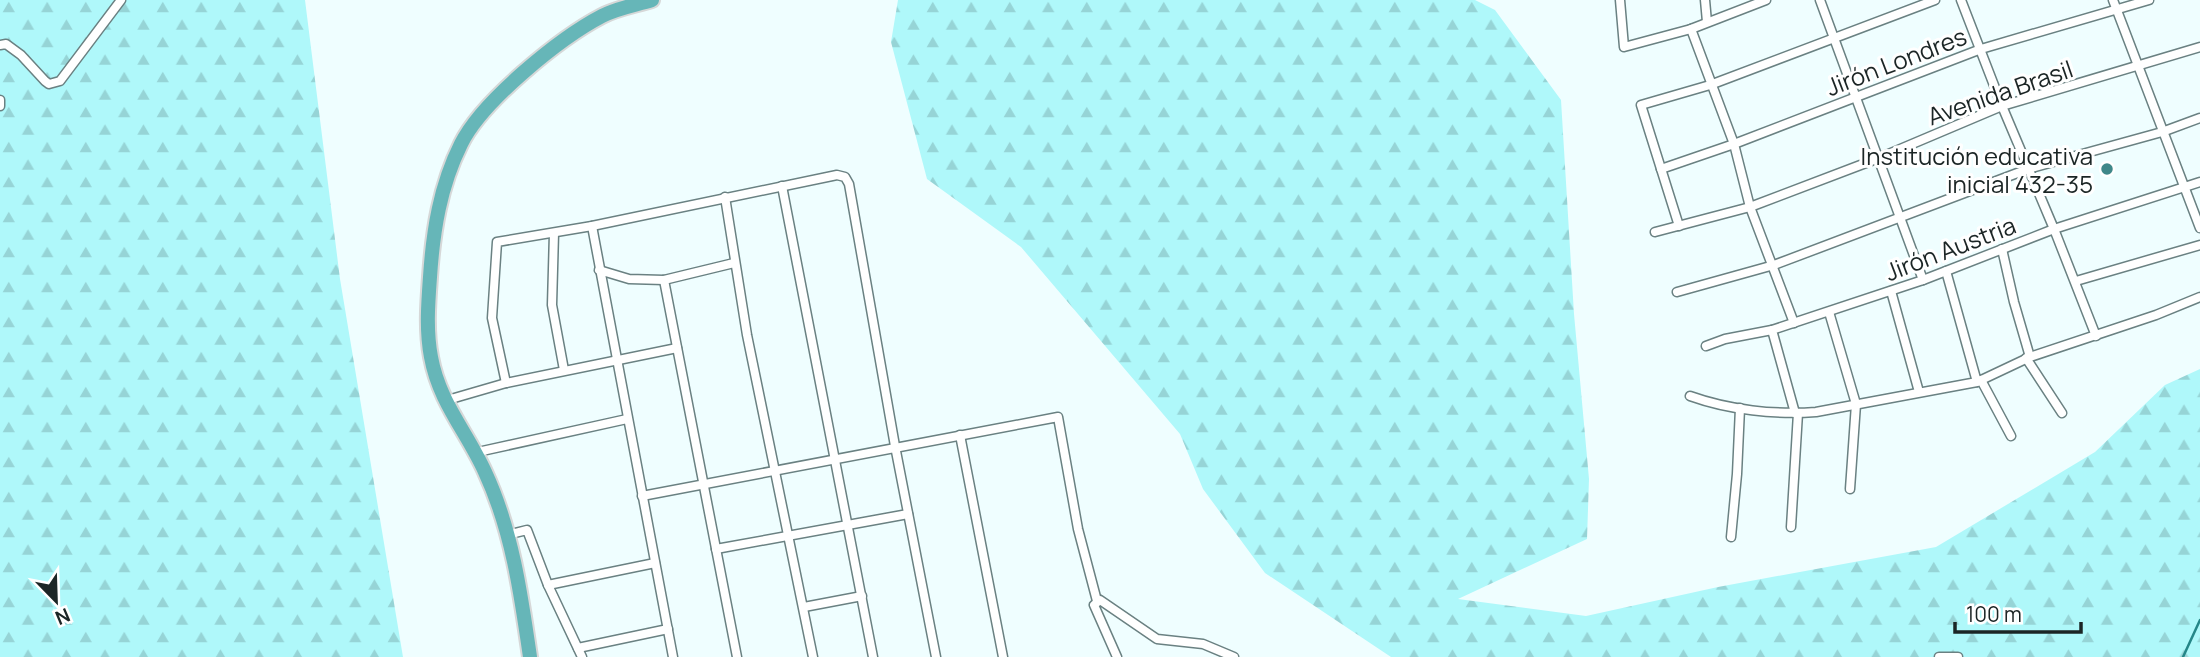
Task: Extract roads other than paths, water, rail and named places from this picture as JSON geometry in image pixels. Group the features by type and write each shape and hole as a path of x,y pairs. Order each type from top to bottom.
{"highway":[{"path":"530,657 522,600 505,523 484,470 444,401 431,358 427,322 436,219 442,190 462,141 480,115 546,55 603,16 652,0"}],"street":[{"path":"0,45 6,44 21,55 49,84 60,81 121,0"},
{"path":"1620,0 1625,47 1691,29 1766,0"},
{"path":"1705,0 1707,22"},
{"path":"1820,0 1923,280"},
{"path":"1679,226 1641,105 1710,85 1936,0"},
{"path":"1961,0 2096,336"},
{"path":"2113,0 2200,228"},
{"name":"Jirón Londres","path":"1661,169 1734,144 1981,49 2149,0"},
{"path":"1691,29 1734,144 1750,208 1794,323"},
{"name":"Avenida Brasil","path":"1655,232 1750,208 2002,106 2200,47"},
{"path":"0,100 0,106"},
{"path":"1677,292 1774,265 2028,169 2162,132 2200,118"},
{"path":"506,383 492,318 497,242 592,226 837,175 845,177 849,184 895,446 936,657"},
{"name":"Jirón Austria","path":"1706,346 1725,339 1772,330 1829,312 1923,280 2054,229 2200,182"},
{"path":"782,186 873,657"},
{"path":"725,197 734,263 813,657"},
{"path":"592,226 615,360 673,657"},
{"path":"554,233 552,305 564,370"},
{"path":"2076,281 2200,245"},
{"path":"2002,249 2028,358 2062,413"},
{"path":"599,270 629,279 664,280 734,263"},
{"path":"1946,271 1979,381 2011,436"},
{"path":"664,280 737,657"},
{"path":"1891,291 1919,392"},
{"path":"1690,396 1740,408 1796,413 1979,381 2028,358 2156,315 2200,297"},
{"path":"1829,312 1856,404 1850,489"},
{"path":"1772,330 1796,413 1791,527"},
{"path":"444,401 506,383 677,348"},
{"path":"1731,537 1740,408"},
{"path":"642,496 1058,417 1078,529 1097,601 1094,605 1116,657"},
{"path":"473,453 627,419"},
{"path":"960,435 1003,657"},
{"path":"716,549 908,513"},
{"path":"507,535 527,530 548,586 582,657"},
{"path":"548,586 655,563"},
{"path":"804,607 862,596"},
{"path":"1097,601 1104,600 1157,639 1203,644 1234,657"},
{"path":"578,648 668,629"},
{"path":"1939,657 1958,657"}],"waterway":[{"path":"2183,657 2200,620"}],"place":[{"name":"Institución educativa inicial 432-35","path":"2107,169"}]}
